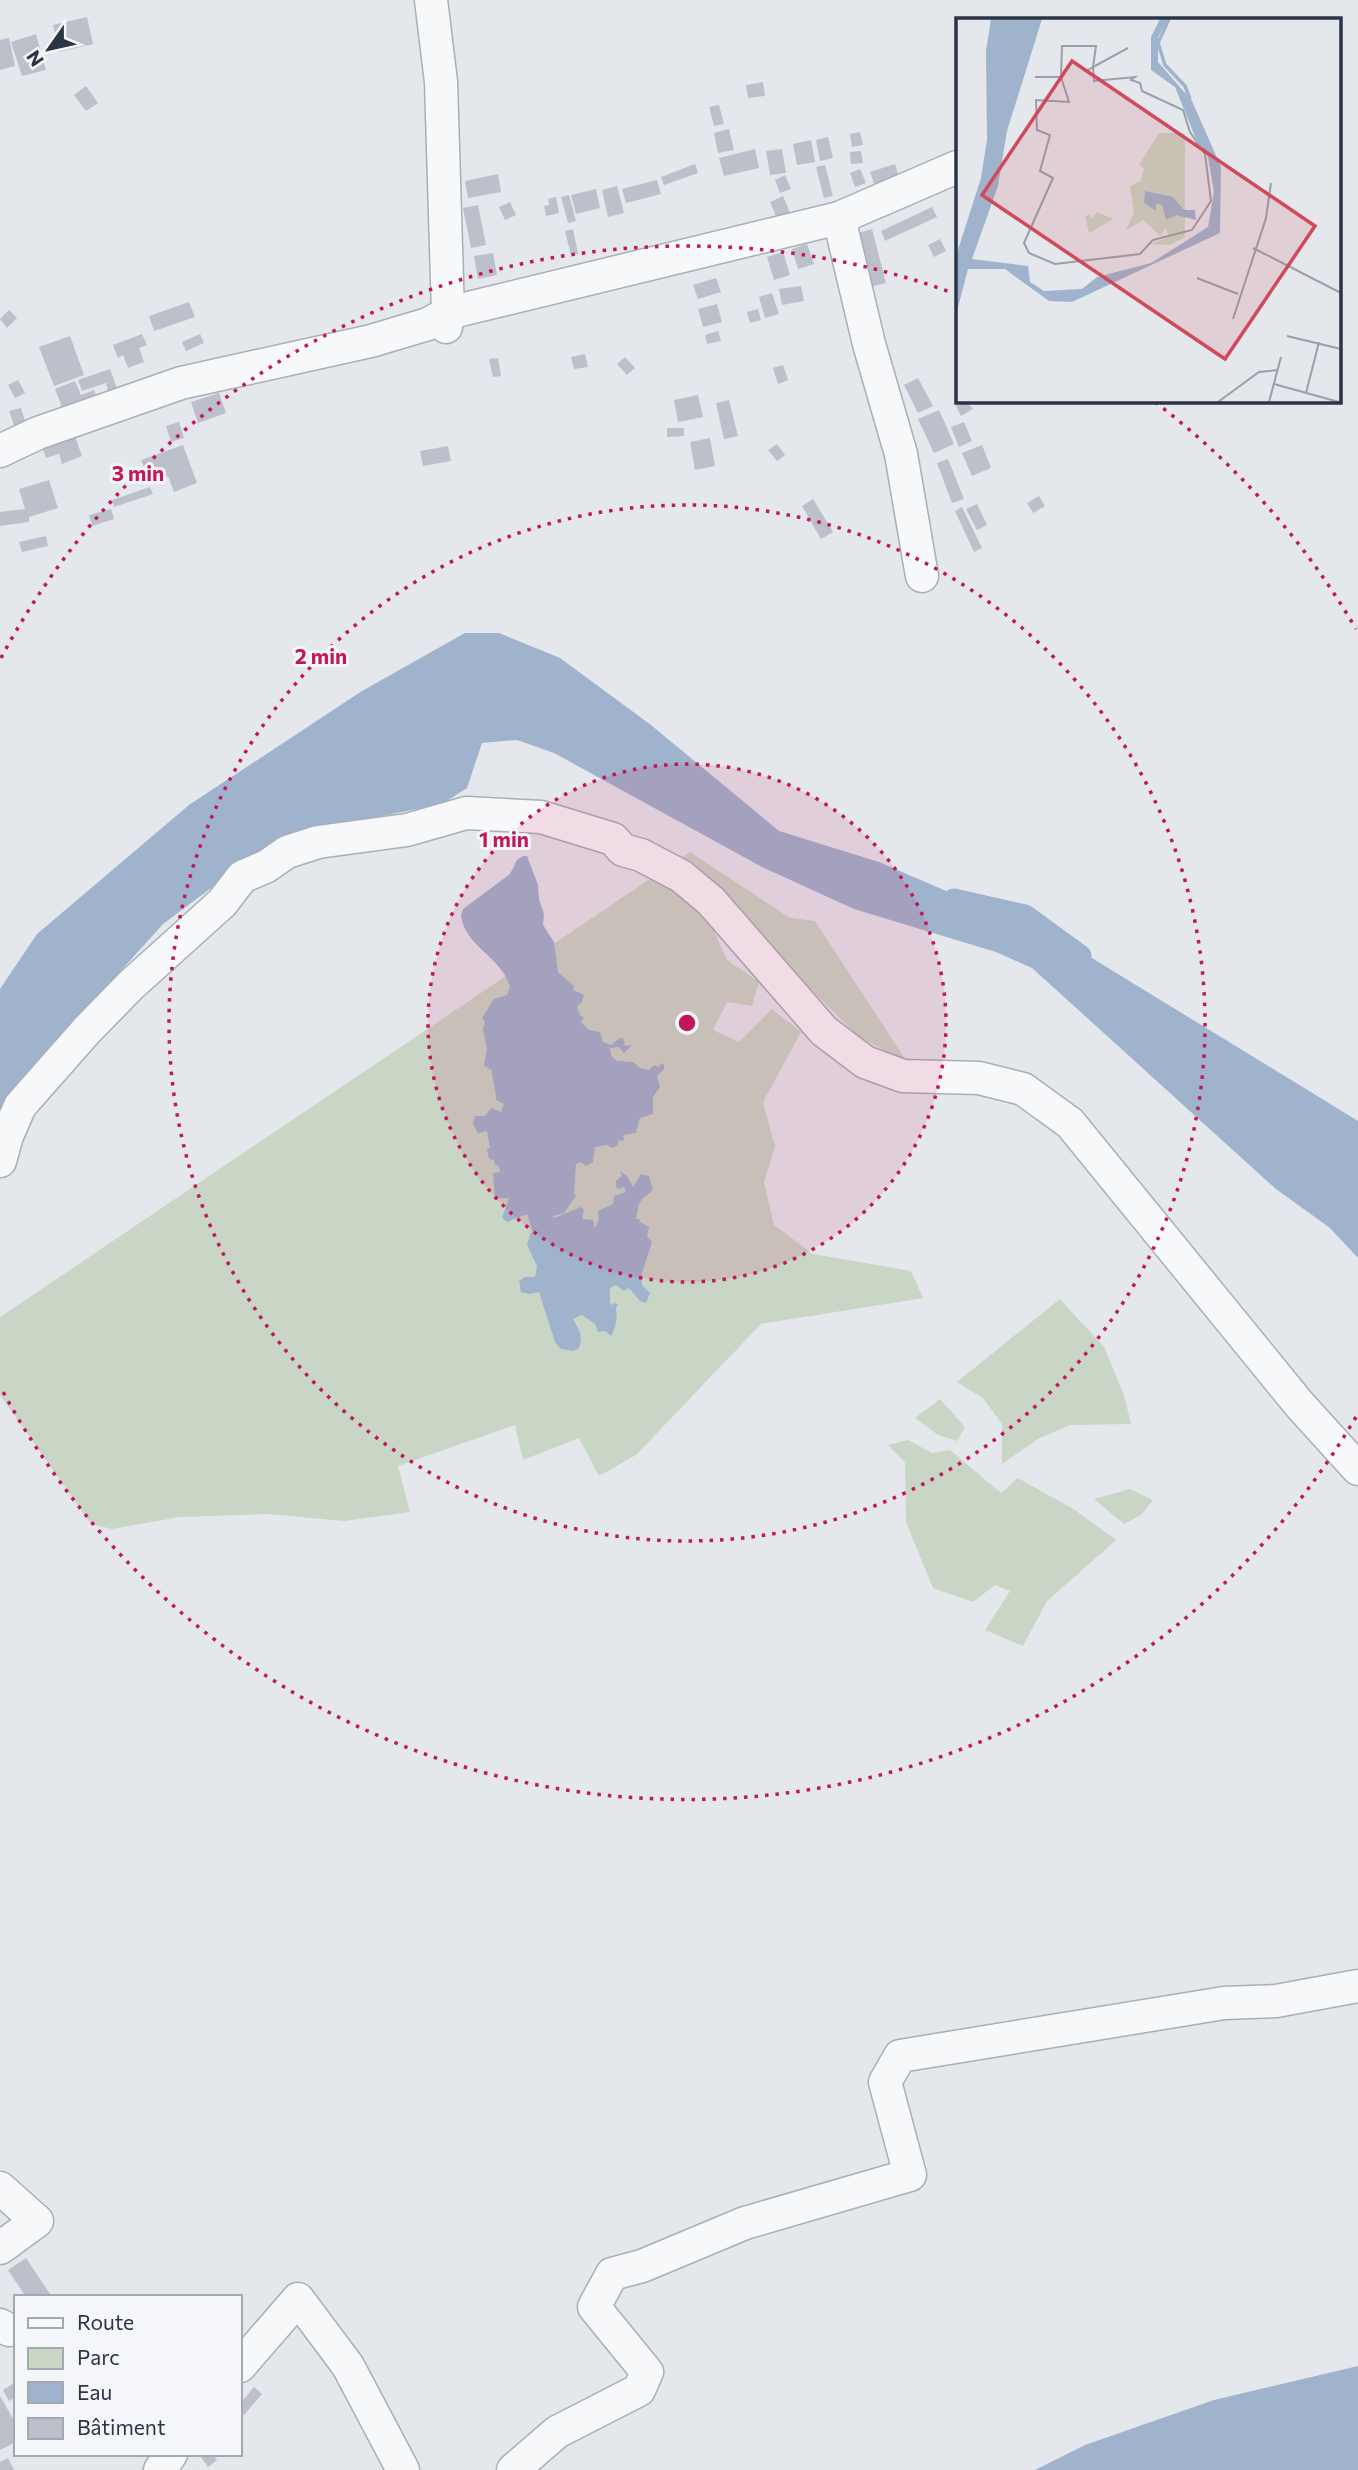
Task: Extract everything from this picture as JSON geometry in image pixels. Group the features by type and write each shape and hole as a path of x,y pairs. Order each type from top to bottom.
{"street":[{"path":"431,0 440,82 447,320"},
{"path":"0,451 38,433 181,383 371,341 839,218 956,167"},
{"path":"839,218 869,344 901,454 922,576"},
{"path":"0,1161 20,1106 122,994 222,903 242,877 267,866 287,852 318,842 407,830 466,813 541,817 613,839 623,850 641,855 681,876 711,901 824,1031 865,1062 903,1076 979,1078 1023,1089 1070,1123 1299,1404 1358,1469"},
{"path":"513,2470 557,2432 639,2390 647,2372 594,2307 612,2274 642,2266 745,2223 910,2175 885,2082 900,2056 1224,2003 1276,2001 1358,1986"},
{"path":"0,2188 37,2221 0,2248"},
{"path":"242,2364 298,2299 348,2366 403,2470"}],"green space":[{"path":"690,852 790,918 815,921 907,1062 859,1037 753,932 710,923 727,960 759,982 752,1006 727,1002 713,1030 739,1042 772,1009 801,1032 763,1102 775,1147 764,1182 774,1225 813,1254 911,1271 923,1298 761,1324 636,1455 599,1476 579,1438 523,1460 515,1425 398,1466 410,1512 344,1521 268,1514 180,1517 112,1529 91,1524 0,1395 0,1317"},
{"path":"1060,1299 1104,1347 1124,1395 1131,1424 1070,1425 1038,1439 1002,1464 1002,1424 983,1398 957,1382"},
{"path":"940,1399 965,1427 957,1441 938,1435 915,1418"},
{"path":"908,1440 932,1453 950,1450 1001,1493 1018,1478 1075,1510 1116,1540 1047,1601 1023,1646 985,1630 1010,1591 995,1585 973,1602 933,1588 906,1522 905,1462 888,1445"},
{"path":"1130,1489 1153,1500 1141,1515 1124,1524 1094,1499"}],"water":[{"path":"465,633 499,633 560,658 651,725 779,831 879,862 1069,944 1358,1121 1358,1258 1330,1228 1276,1189 1032,968 996,952 854,909 762,867 554,753 517,740 482,743 467,788 442,804 298,833 246,862 163,924 26,1076 0,1122 0,989 37,934 189,805 362,691"},
{"path":"527,856 538,885 544,914 543,925 554,942 558,972 574,986 573,990 584,995 577,1006 584,1018 581,1022 589,1030 600,1032 603,1042 611,1045 623,1038 625,1046 632,1045 624,1053 619,1047 610,1048 611,1056 617,1061 633,1062 640,1068 649,1070 654,1065 664,1065 664,1069 657,1076 660,1087 653,1097 653,1114 640,1118 636,1133 623,1135 624,1141 619,1140 617,1146 595,1147 593,1162 586,1166 581,1162 576,1164 576,1196 564,1213 553,1216 554,1218 581,1207 584,1210 582,1219 593,1220 595,1228 599,1219 598,1211 613,1204 614,1196 626,1192 624,1187 618,1189 616,1186 616,1181 622,1176 620,1171 627,1176 633,1187 641,1174 649,1176 653,1190 640,1203 636,1219 649,1227 647,1236 652,1242 641,1276 642,1285 650,1293 646,1303 640,1301 629,1288 624,1291 616,1285 610,1288 610,1303 618,1305 611,1336 605,1331 598,1332 595,1324 582,1315 573,1319 581,1340 579,1348 573,1351 561,1349 555,1342 539,1292 521,1292 519,1281 525,1277 535,1277 537,1266 527,1245 532,1229 527,1214 507,1222 502,1218 509,1198 495,1198 493,1173 500,1172 499,1166 489,1159 487,1131 478,1133 473,1124 475,1116 485,1116 491,1108 501,1112 504,1104 496,1100 492,1070 484,1066 487,1049 483,1029 485,1022 482,1018 494,999 507,995 510,987 499,967 469,935 461,915 463,909 510,874 517,860"},
{"path":"1358,2366 1358,2470 1035,2470 1085,2445 1214,2400"}],"building":[{"path":"87,17 93,44 59,52 53,25"},
{"path":"36,34 46,70 22,76 11,42"},
{"path":"9,38 15,66 0,70 0,40"},
{"path":"763,82 765,96 748,98 746,85"},
{"path":"86,86 98,103 86,111 74,95"},
{"path":"719,105 724,124 714,126 709,107"},
{"path":"729,129 734,150 718,153 714,133"},
{"path":"860,132 863,145 852,147 850,134"},
{"path":"828,137 833,158 820,161 816,140"},
{"path":"811,140 815,162 797,165 793,144"},
{"path":"755,149 759,168 724,176 719,158"},
{"path":"782,149 786,173 770,175 766,151"},
{"path":"861,151 863,163 851,164 850,152"},
{"path":"695,164 698,173 664,185 661,177"},
{"path":"895,164 900,181 876,189 870,172"},
{"path":"825,165 833,196 824,198 816,167"},
{"path":"860,169 866,183 855,187 850,173"},
{"path":"498,174 501,192 468,198 465,181"},
{"path":"785,175 791,189 780,193 775,180"},
{"path":"657,180 661,194 626,203 622,189"},
{"path":"617,186 624,213 608,217 602,190"},
{"path":"596,189 600,208 576,214 571,195"},
{"path":"569,195 576,221 568,223 561,197"},
{"path":"783,196 794,222 781,227 770,202"},
{"path":"556,197 559,213 546,216 544,206 549,205 548,199"},
{"path":"510,202 516,215 505,220 499,207"},
{"path":"478,205 486,245 471,248 463,208"},
{"path":"932,207 937,217 885,241 881,231"},
{"path":"573,229 578,254 571,255 565,231"},
{"path":"872,229 886,283 866,288 851,235"},
{"path":"940,239 946,251 934,257 928,245"},
{"path":"807,244 814,264 798,269 792,249"},
{"path":"783,252 790,275 774,280 767,257"},
{"path":"493,253 497,275 478,279 474,256"},
{"path":"716,278 721,292 698,299 693,285"},
{"path":"801,286 804,301 782,305 779,289"},
{"path":"772,293 779,314 765,318 759,297"},
{"path":"189,302 195,317 154,331 149,316"},
{"path":"717,304 722,322 703,327 698,309"},
{"path":"758,309 761,320 750,323 747,312"},
{"path":"9,310 17,318 7,328 0,319"},
{"path":"718,331 721,341 707,344 705,335"},
{"path":"142,334 147,345 139,348 144,362 128,368 123,355 118,358 113,345"},
{"path":"200,334 204,343 186,351 182,342"},
{"path":"70,336 84,375 54,386 39,347"},
{"path":"585,354 588,367 574,369 571,357"},
{"path":"625,357 635,368 627,375 617,364"},
{"path":"498,358 501,376 493,377 489,359"},
{"path":"783,365 788,380 778,384 773,368"},
{"path":"110,369 119,394 110,397 106,383 82,391 78,380"},
{"path":"918,378 933,406 918,413 904,385"},
{"path":"18,380 25,393 15,398 8,385"},
{"path":"75,381 81,395 94,390 104,417 72,428 82,456 62,464 59,454 46,458 39,439 70,428 55,389"},
{"path":"219,393 226,413 198,423 191,402"},
{"path":"698,395 703,417 678,422 674,400"},
{"path":"729,400 738,436 724,439 716,403"},
{"path":"967,402 973,409 961,416 956,406"},
{"path":"21,408 27,427 16,431 9,411"},
{"path":"939,410 954,444 934,453 918,419"},
{"path":"179,422 184,438 171,442 166,426"},
{"path":"964,422 972,441 959,447 951,427"},
{"path":"667,428 684,428 684,436 667,437"},
{"path":"710,438 715,466 695,470 690,442"},
{"path":"777,444 785,455 777,461 768,450"},
{"path":"183,445 197,483 174,492 168,476 150,483 141,460"},
{"path":"982,445 991,468 972,476 962,453"},
{"path":"448,446 451,461 423,466 420,451"},
{"path":"948,459 964,499 952,503 937,463"},
{"path":"49,480 58,508 29,517 29,522 0,526 0,512 25,509 19,489"},
{"path":"150,487 153,494 114,507 112,500"},
{"path":"1039,496 1045,506 1033,513 1027,503"},
{"path":"813,499 833,532 821,539 802,506"},
{"path":"977,504 987,525 977,530 966,509"},
{"path":"962,507 982,548 974,552 955,511"},
{"path":"111,509 114,519 92,526 89,515"},
{"path":"46,536 48,546 22,552 19,542"},
{"path":"26,2258 51,2295 25,2295 8,2270"},
{"path":"14,2383 14,2398 9,2401 3,2390"},
{"path":"254,2387 262,2394 244,2415 242,2402"},
{"path":"0,2396 14,2420 14,2443 0,2450"},
{"path":"200,2456 214,2456 217,2460 208,2467"},
{"path":"8,2458 14,2470 0,2470 0,2462"}],"waterway":[{"path":"954,900 1025,916 1080,956"}]}
